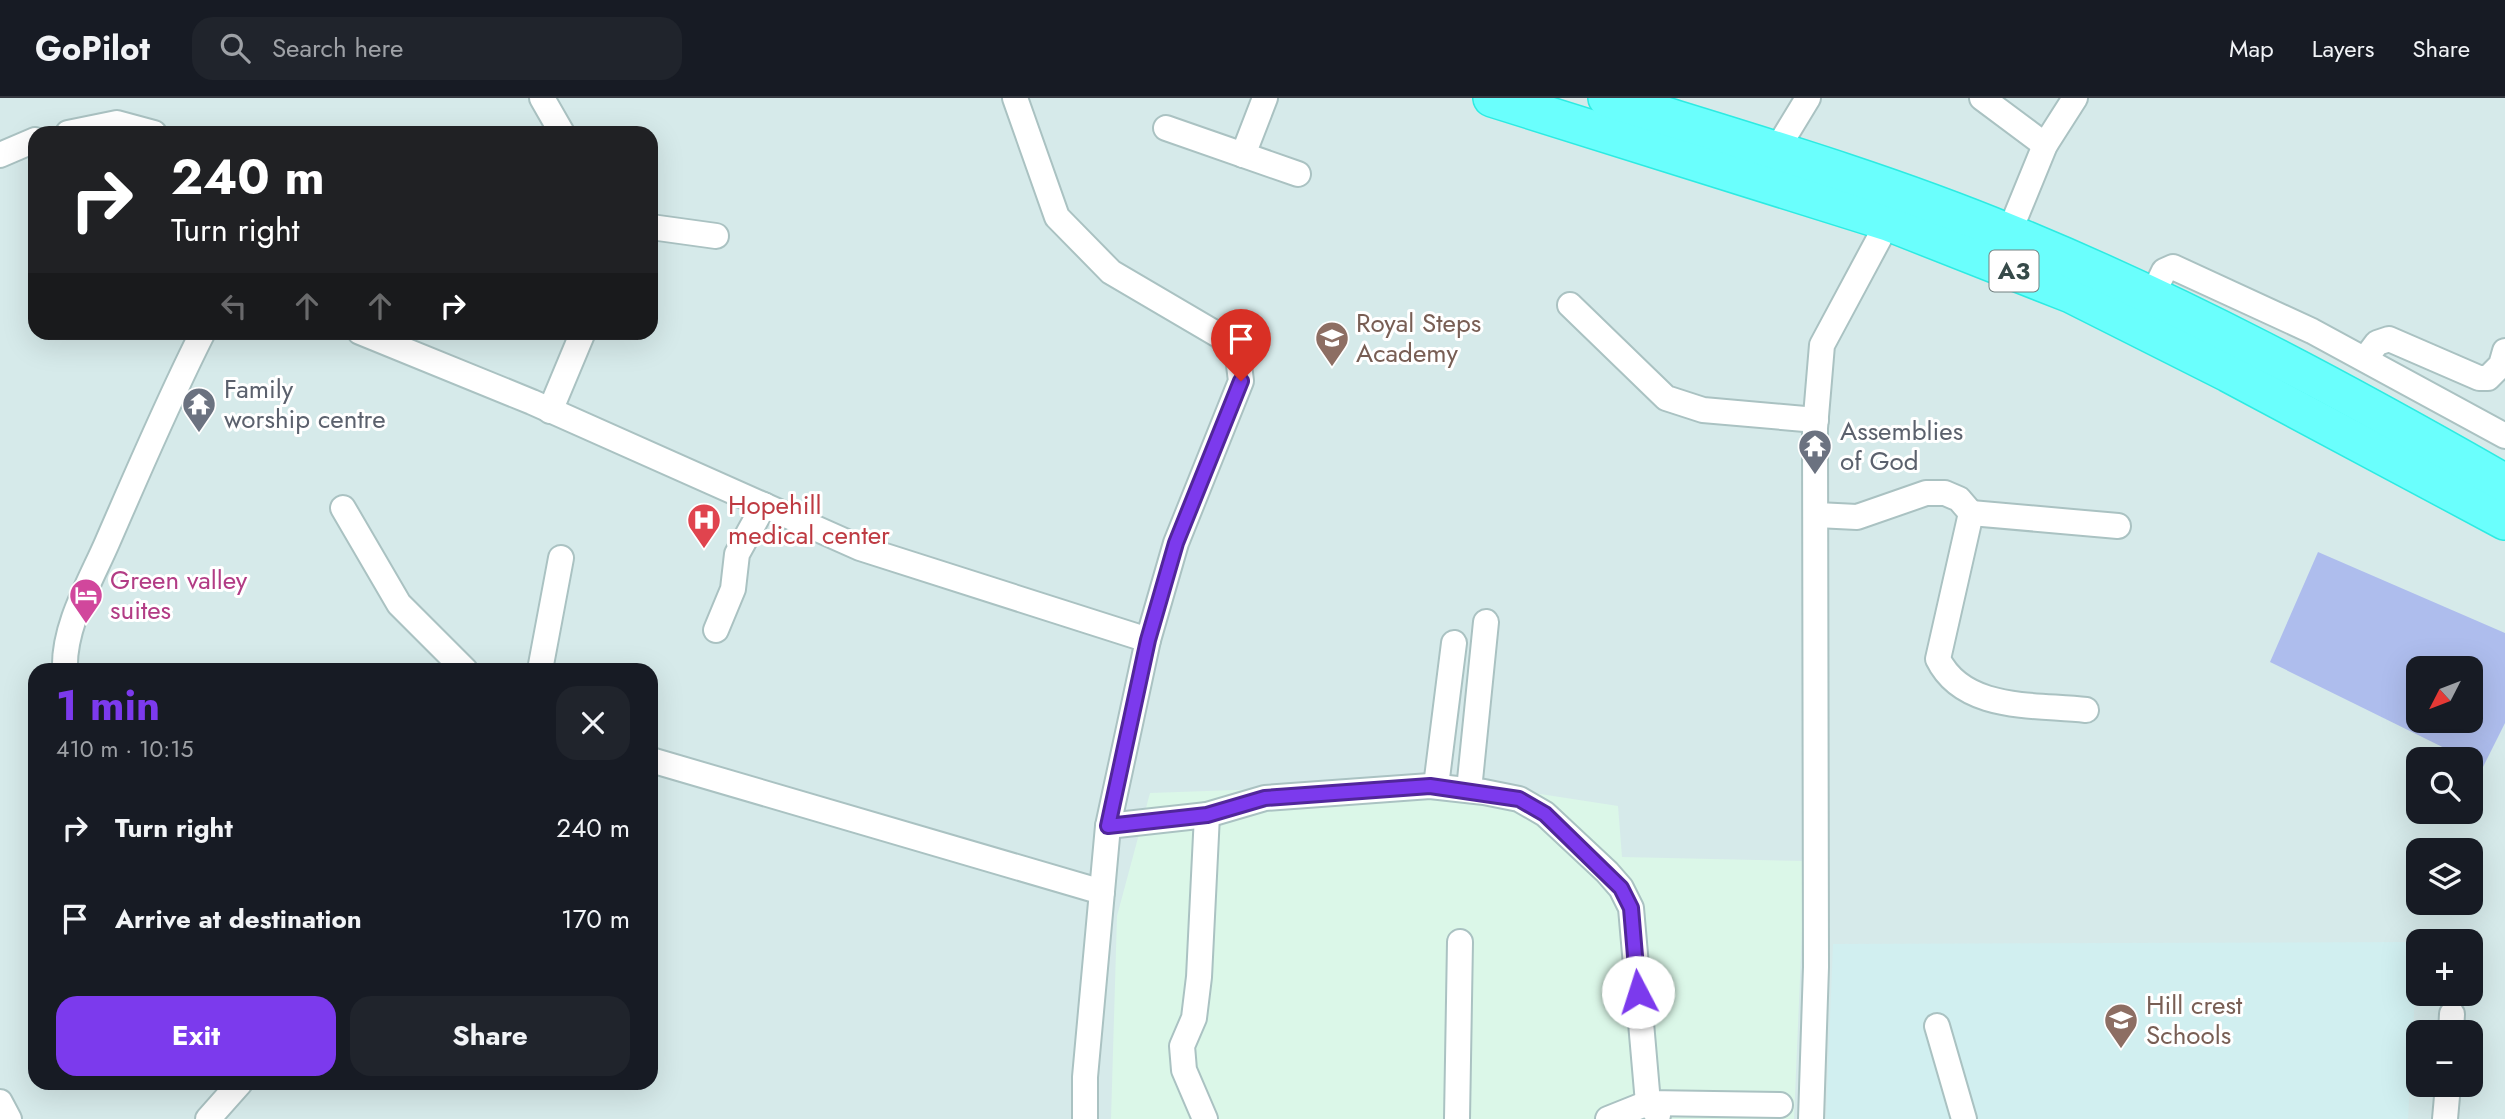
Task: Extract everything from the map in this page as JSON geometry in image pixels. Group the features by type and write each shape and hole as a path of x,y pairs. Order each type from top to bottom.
{"highway":[{"name":"A3","path":"1492,98 1888,222 2071,294 2228,373 2505,521"},
{"name":"A3","path":"1607,98 1777,149 2009,233 2152,296 2318,378 2505,483"}],"street":[{"path":"542,98 558,126"},
{"path":"1015,98 1057,217 1111,272 1220,336 1238,357 1241,381 1176,543 1148,640 1108,826 1085,1077 1085,1119"},
{"path":"1243,155 1265,98"},
{"path":"1777,149 1808,98"},
{"path":"1982,98 2045,145"},
{"path":"2009,233 2045,145 2075,98"},
{"path":"102,126 117,123 128,126"},
{"path":"1166,128 1298,174"},
{"path":"0,156 28,143"},
{"path":"1811,1119 1816,967 1816,420 1822,345 1888,222"},
{"path":"658,228 716,236"},
{"path":"2152,296 2164,271 2174,267 2312,331 2505,436"},
{"path":"1570,305 1666,398 1703,410 1816,420"},
{"path":"2365,359 2377,343 2389,339 2479,378 2488,378 2501,365 2505,351"},
{"path":"64,663 75,618 168,401 199,340"},
{"path":"379,340 550,411 860,548 1148,640"},
{"path":"550,411 580,340"},
{"path":"1817,515 1857,517 1926,493 1945,493 1959,499 1970,513 2118,526"},
{"path":"716,630 733,589 737,554 764,505"},
{"path":"343,508 398,604 459,663"},
{"path":"1970,513 1938,659 1958,685 1980,698 2086,710"},
{"path":"541,663 561,558"},
{"path":"1469,790 1486,622"},
{"path":"1436,786 1454,643"},
{"path":"658,762 1102,892"},
{"path":"1108,826 1207,815 1265,798 1436,786 1519,799 1545,814 1621,888 1631,908 1655,1111"},
{"path":"1206,1119 1184,1070 1182,1046 1194,1018 1199,977 1207,815"},
{"path":"1457,1119 1460,942"},
{"path":"1937,1026 1964,1119"},
{"path":"208,1119 234,1090"},
{"path":"2445,1119 2447,1097"},
{"path":"0,1102 9,1119"},
{"path":"1608,1119 1655,1111 1780,1105"}],"shaded area":[{"path":"0,98 2505,98 2505,1119 0,1119"},
{"path":"2318,552 2505,633 2505,723 2483,767 2483,747 2442,747 2414,733 2483,733 2483,656 2406,656 2406,729 2270,662"},
{"path":"1462,782 1618,806 1622,857 1805,861 1794,1119 1111,1119 1117,916 1150,793"},
{"name":"Hill crest Schools","path":"2406,942 2406,1006 2414,1006 2414,1020 2406,1020 2408,1119 1826,1119 1833,944"}],"place":[{"name":"Royal Steps Academy","path":"1332,368"},
{"name":"Family worship centre","path":"199,434"},
{"name":"Assemblies of God","path":"1815,476"},
{"name":"Hopehill medical center","path":"704,550"},
{"name":"Green valley suites","path":"86,625"},
{"name":"Hill crest Schools","path":"2121,1050"}],"route":[{"path":"1241,381 1176,543 1148,640 1108,826 1207,815 1265,798 1430,786 1519,799 1545,814 1621,888 1631,908 1638,992"}]}
